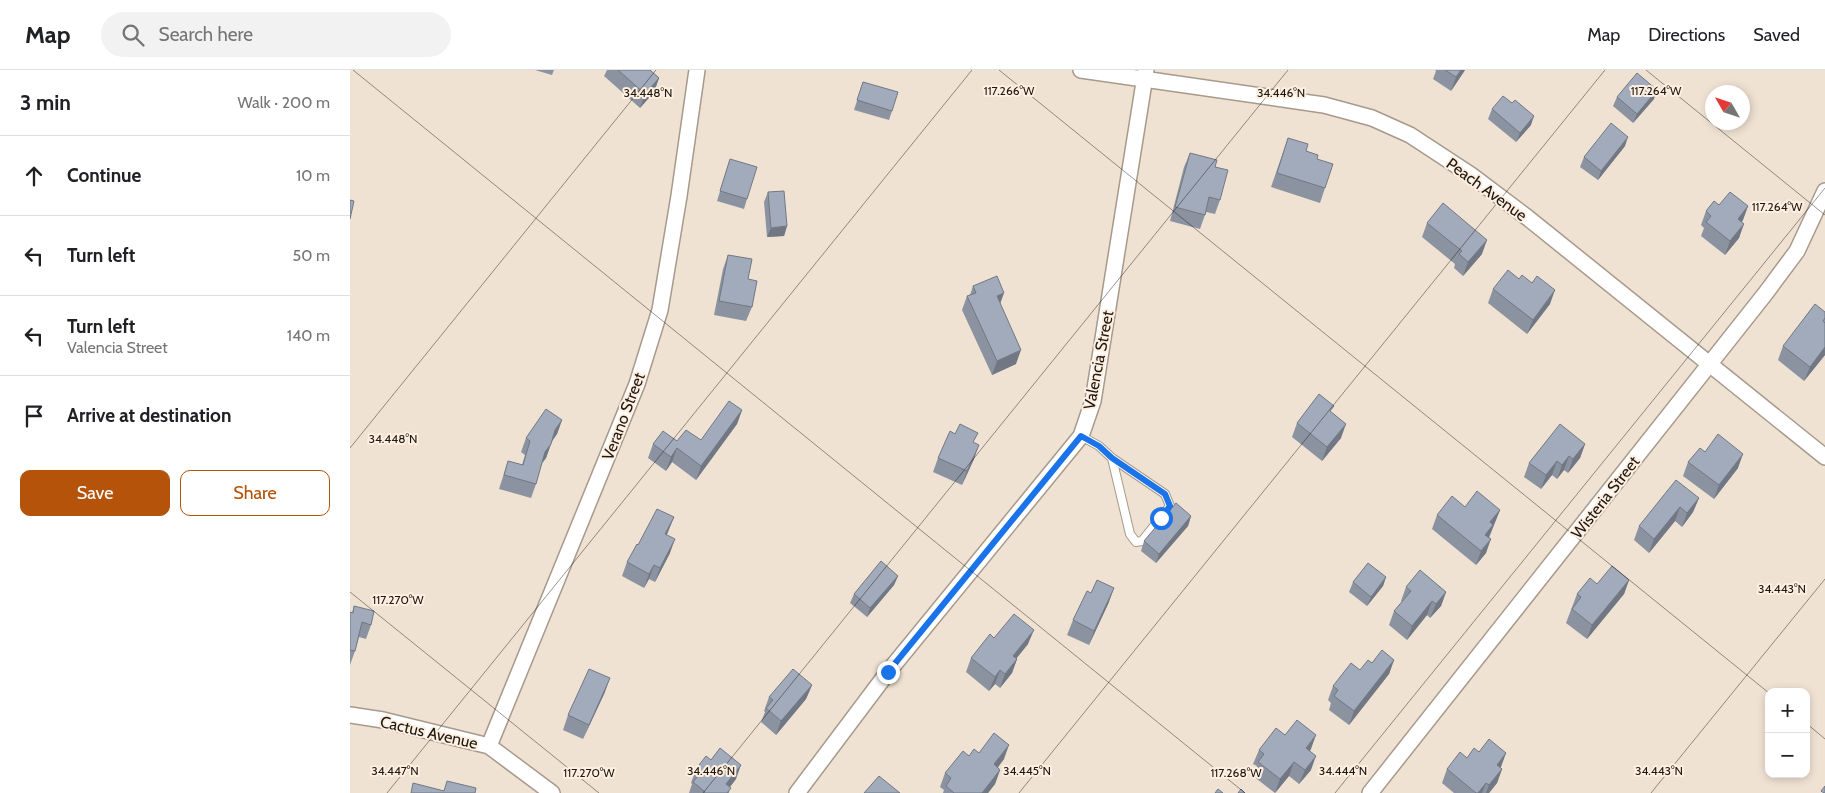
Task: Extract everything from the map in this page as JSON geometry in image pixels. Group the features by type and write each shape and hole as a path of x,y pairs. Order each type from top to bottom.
{"street":[{"name":"Verano Street","path":"489,746 637,384 660,310 697,70"},
{"name":"Peach Avenue","path":"1081,70 1146,75 1324,106 1372,118 1410,135 1471,175 1528,218 1825,456"},
{"name":"Valencia Street","path":"797,793 888,672 1081,436 1092,401 1146,75"},
{"name":"Wisteria Street","path":"1370,793 1765,294 1797,251 1825,191"},
{"name":"Cactus Avenue","path":"350,715 383,720 489,746 552,793"}],"lane":[{"path":"1081,436 1099,446 1112,458 1165,494 1170,506 1142,541 1136,542 1130,534 1112,458"}],"building":[{"path":"618,70 650,70 659,78 645,94"},
{"path":"1445,70 1461,70 1456,77"},
{"path":"1637,73 1657,90 1637,114 1617,97"},
{"path":"863,82 898,92 892,111 857,100"},
{"path":"1503,96 1512,103 1515,100 1534,116 1520,133 1492,109"},
{"path":"1611,123 1628,137 1601,171 1584,157"},
{"path":"1288,138 1308,144 1306,151 1318,155 1317,159 1333,164 1325,188 1277,173"},
{"path":"1190,153 1217,160 1215,167 1228,170 1220,200 1209,197 1205,215 1175,207"},
{"path":"730,159 757,167 747,199 720,191"},
{"path":"784,191 787,226 771,228 768,192"},
{"path":"1730,192 1748,206 1738,219 1744,224 1730,241 1706,222 1711,216 1706,211 1714,201 1719,205"},
{"path":"350,200 354,201 350,219"},
{"path":"1443,203 1487,240 1468,262 1459,254 1462,251 1427,223"},
{"path":"728,255 752,259 748,279 757,281 752,307 719,301"},
{"path":"1508,270 1519,279 1522,275 1532,283 1537,276 1555,290 1533,320 1493,289"},
{"path":"997,276 1004,293 997,296 1021,350 997,361 967,296 976,293 973,286"},
{"path":"1815,304 1825,312 1823,321 1825,323 1825,347 1810,367 1783,346"},
{"path":"1319,394 1334,406 1330,411 1346,424 1327,447 1297,423"},
{"path":"729,401 742,410 701,466 677,448 671,457 653,444 663,431 677,441 686,430 701,440"},
{"path":"546,409 562,420 555,430 551,444 545,452 536,484 504,475 508,461 523,465 530,441 526,438"},
{"path":"960,424 978,433 973,442 979,445 967,471 938,458 950,431 955,434"},
{"path":"1560,424 1585,444 1573,459 1569,456 1562,465 1557,461 1546,475 1529,463"},
{"path":"1718,434 1743,454 1719,485 1688,462 1700,448 1705,452"},
{"path":"1676,480 1699,498 1687,513 1680,507 1654,539 1639,526"},
{"path":"1477,491 1500,510 1490,522 1493,525 1485,535 1491,539 1481,551 1437,515 1452,496 1465,507"},
{"path":"1176,503 1191,516 1159,554 1144,541"},
{"path":"657,509 674,517 665,534 675,539 660,568 654,565 649,574 627,562"},
{"path":"881,561 898,576 870,608 854,594"},
{"path":"1368,563 1386,577 1371,597 1353,582"},
{"path":"1612,566 1629,580 1592,625 1572,609 1581,597 1577,594 1590,578 1597,584"},
{"path":"1420,570 1446,592 1436,604 1432,601 1412,626 1394,611 1411,591 1406,587"},
{"path":"1097,580 1114,588 1094,631 1073,620 1087,591 1091,593"},
{"path":"354,606 374,611 371,625 362,622 355,651 350,650 350,612 353,613"},
{"path":"1014,614 1034,630 1013,656 1017,659 1005,674 1000,670 995,677 971,658 990,634 994,638"},
{"path":"1382,650 1394,660 1354,711 1334,696 1338,690 1333,686 1351,663 1360,670 1368,660 1372,663"},
{"path":"589,669 610,678 589,725 568,715"},
{"path":"793,669 812,685 781,721 766,708 773,700 769,697"},
{"path":"1297,720 1316,735 1306,748 1316,756 1305,770 1294,762 1280,779 1258,762 1264,754 1259,750 1276,728 1285,735"},
{"path":"994,733 1009,745 994,764 1000,770 982,793 954,793 946,786 951,778 945,773 963,751 969,756 974,749 979,753"},
{"path":"1489,739 1506,753 1497,765 1502,769 1489,785 1486,783 1476,793 1447,769 1460,752 1467,758 1474,748 1479,752"},
{"path":"720,748 741,765 726,784 731,788 727,793 704,793 693,782 701,772 696,769 706,756 711,760"},
{"path":"879,776 900,793 864,793"},
{"path":"447,781 476,788 475,793 411,793 413,783 444,791"},
{"path":"1218,789 1223,793 1215,793"}],"route":[{"path":"888,672 1081,436 1099,446 1112,458 1165,494 1170,506 1161,518"}]}
